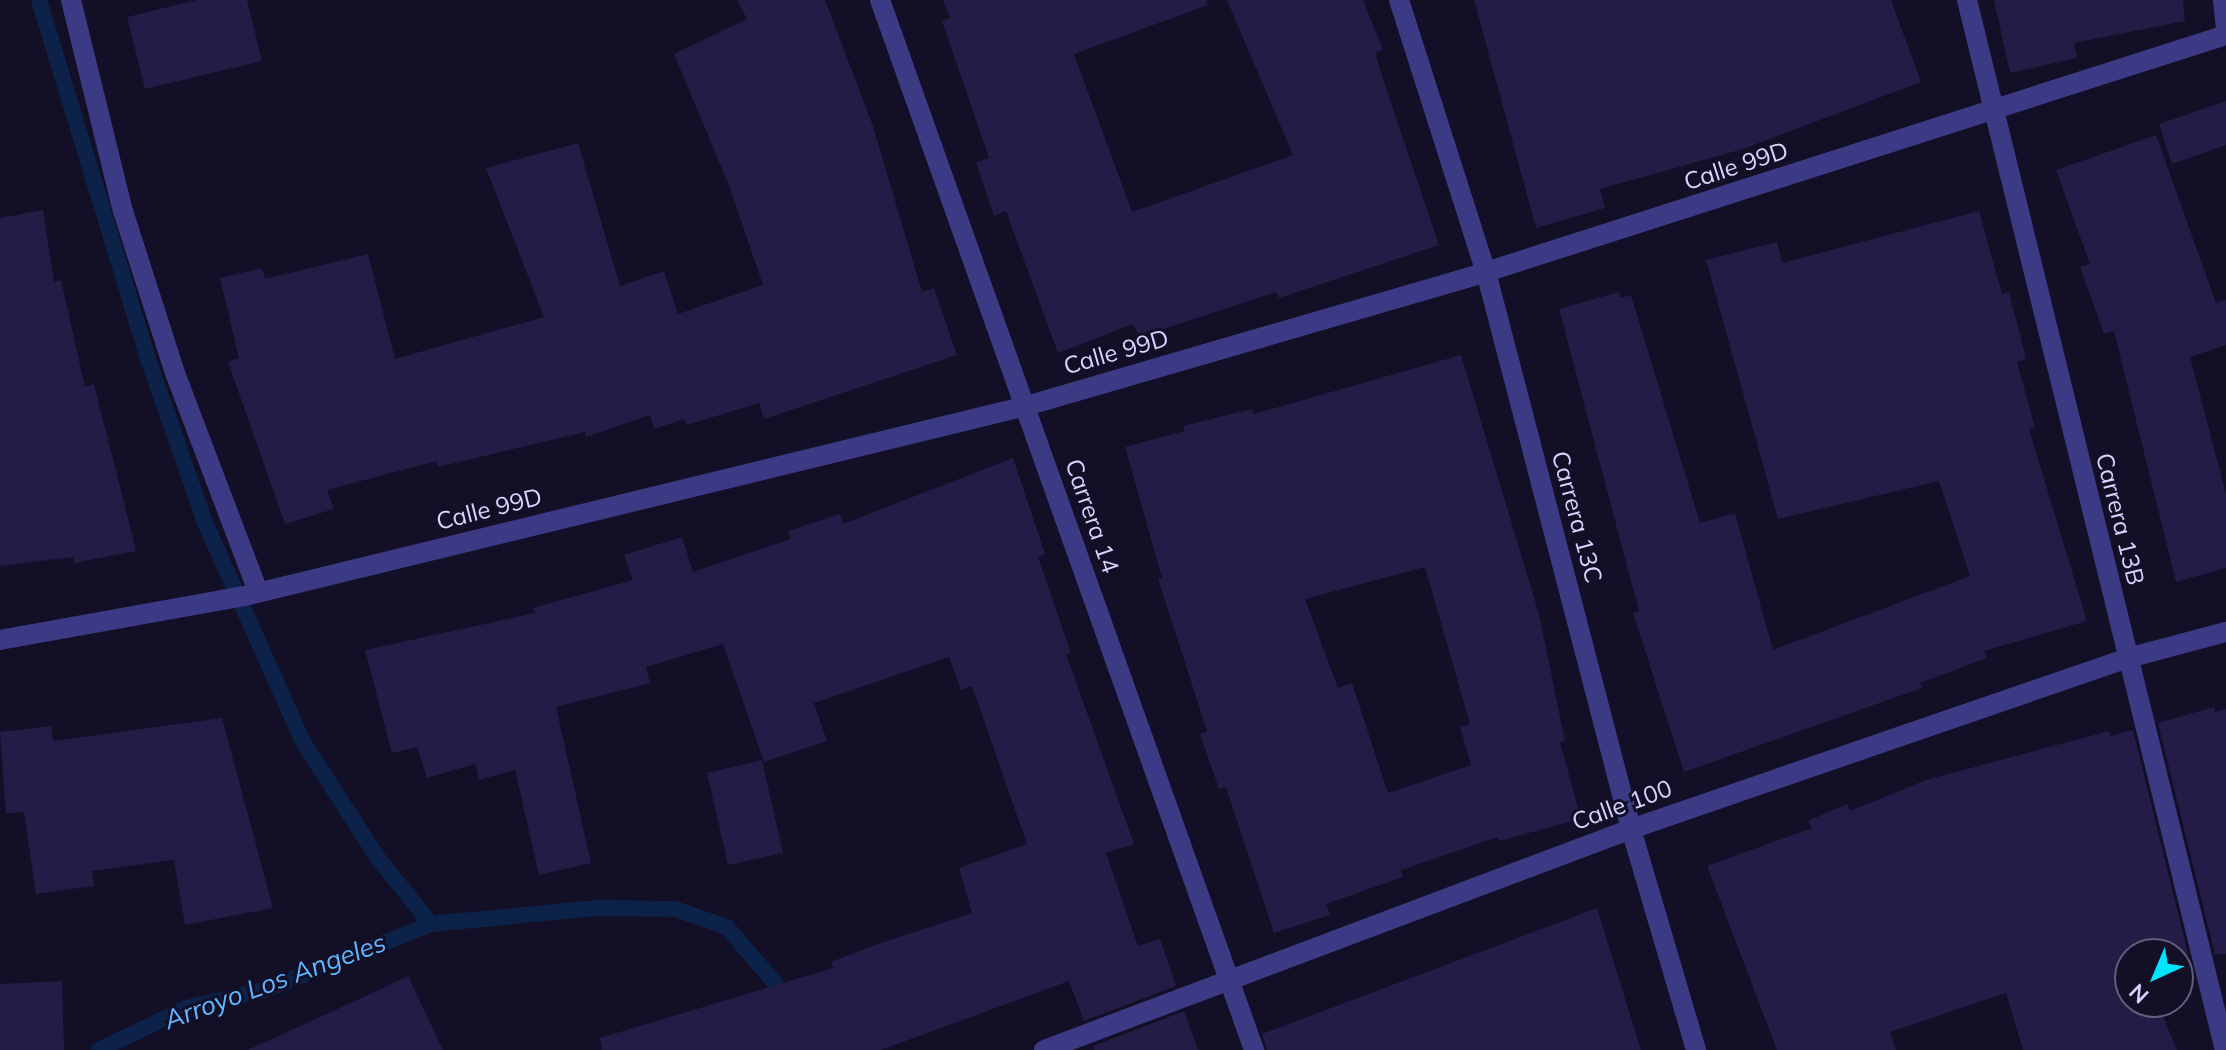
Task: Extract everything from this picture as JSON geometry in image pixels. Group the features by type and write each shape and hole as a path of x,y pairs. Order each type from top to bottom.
{"street":[{"path":"71,0 127,226 251,594"},
{"name":"Carrera 14","path":"880,0 1254,1050"},
{"name":"Carrera 13C","path":"1399,0 1486,272 1631,829 1696,1050"},
{"name":"Carrera 13B","path":"1967,0 1992,113 2225,1050"},
{"path":"2223,0 2226,32"},
{"name":"Calle 99D","path":"0,640 251,594 1026,406 1486,272 1992,113 2226,32"},
{"name":"Calle 100","path":"1044,1050 1631,829 2128,658 2226,632"}],"building":[{"path":"197,0 247,0 262,61 145,89 127,17"},
{"path":"737,0 825,0 873,126 922,292 934,288 957,355 764,419 759,403 687,425 684,419 654,429 650,415 586,437 585,432 438,467 436,461 327,490 334,509 285,524 228,362 239,358 220,278 262,268 265,279 368,254 395,359 544,317 486,168 578,143 620,286 664,271 678,314 763,285 730,188 674,54 747,19"},
{"path":"943,0 1207,0 1208,5 1074,54 1132,212 1293,155 1227,0 1363,0 1383,50 1375,53 1439,245 1279,298 1276,292 1139,337 1133,324 1058,353 1006,211 994,216 976,162 989,158 942,21 950,18"},
{"path":"1474,0 1891,0 1921,82 1743,149 1600,189 1605,208 1536,228"},
{"path":"1994,0 2183,0 2185,21 2074,43 2077,58 2010,73"},
{"path":"2226,101 2226,145 2172,164 2159,124"},
{"path":"2156,135 2216,303 2226,300 2226,345 2190,357 2226,494 2226,568 2176,582 2114,331 2104,334 2080,267 2090,264 2056,170"},
{"path":"43,210 54,282 61,280 85,387 94,384 136,551 74,563 73,557 0,566 0,218"},
{"path":"1979,211 2002,294 2009,292 2026,359 2017,362 2035,428 2029,429 2087,621 1984,651 1987,658 1920,683 1922,688 1684,772 1633,613 1639,611 1559,309 1619,292 1620,298 1631,295 1700,523 1735,513 1773,650 1970,576 1939,481 1778,519 1706,260 1777,242 1782,263"},
{"path":"1461,355 1539,614 1565,741 1560,742 1581,819 1499,841 1498,837 1401,870 1403,877 1326,904 1330,915 1274,933 1226,787 1219,789 1200,734 1207,731 1158,579 1162,578 1125,447 1185,431 1183,426 1252,409 1254,414","holes":["1425,567 1470,724 1460,727 1471,765 1388,793 1352,683 1338,688 1305,599"]},
{"path":"1013,458 1045,554 1038,557 1071,653 1066,654 1134,844 1106,853 1138,946 1160,939 1176,986 1084,1021 1069,981 881,1050 602,1050 600,1038 833,968 831,962 972,913 959,868 1027,844 972,686 961,690 949,657 814,703 827,741 764,762 723,644 646,667 650,683 556,707 591,863 539,875 515,770 479,780 475,764 427,778 417,747 392,753 365,650 535,613 533,608 633,580 624,555 682,537 693,572 791,539 788,531 840,514 843,524"},
{"path":"2214,707 2215,712 2226,709 2226,954 2215,954 2158,723"},
{"path":"222,718 273,908 185,925 174,860 92,871 94,886 36,894 24,812 6,814 0,732 51,726 53,741"},
{"path":"2133,730 2184,938 2114,938 2114,1018 2164,1018 2177,1050 2023,1050 2006,993 1890,1032 1896,1050 1777,1050 1707,866 1812,828 1808,821 1847,804 1850,811 1926,780 2109,731 2110,736"},
{"path":"762,760 783,853 728,865 707,773"},
{"path":"1597,908 1641,1050 1267,1050 1262,1034"},
{"path":"408,976 443,1050 248,1050 381,989"},
{"path":"62,981 64,1050 0,1050 0,984"},
{"path":"1184,1011 1198,1050 1094,1050 1093,1046"}],"waterway":[{"path":"39,0 146,353 206,525 303,742 377,857 431,924"},
{"name":"Arroyo Los Angeles","path":"99,1050 186,1008 265,990 431,924 598,908 675,909 727,927 791,1002"}]}
